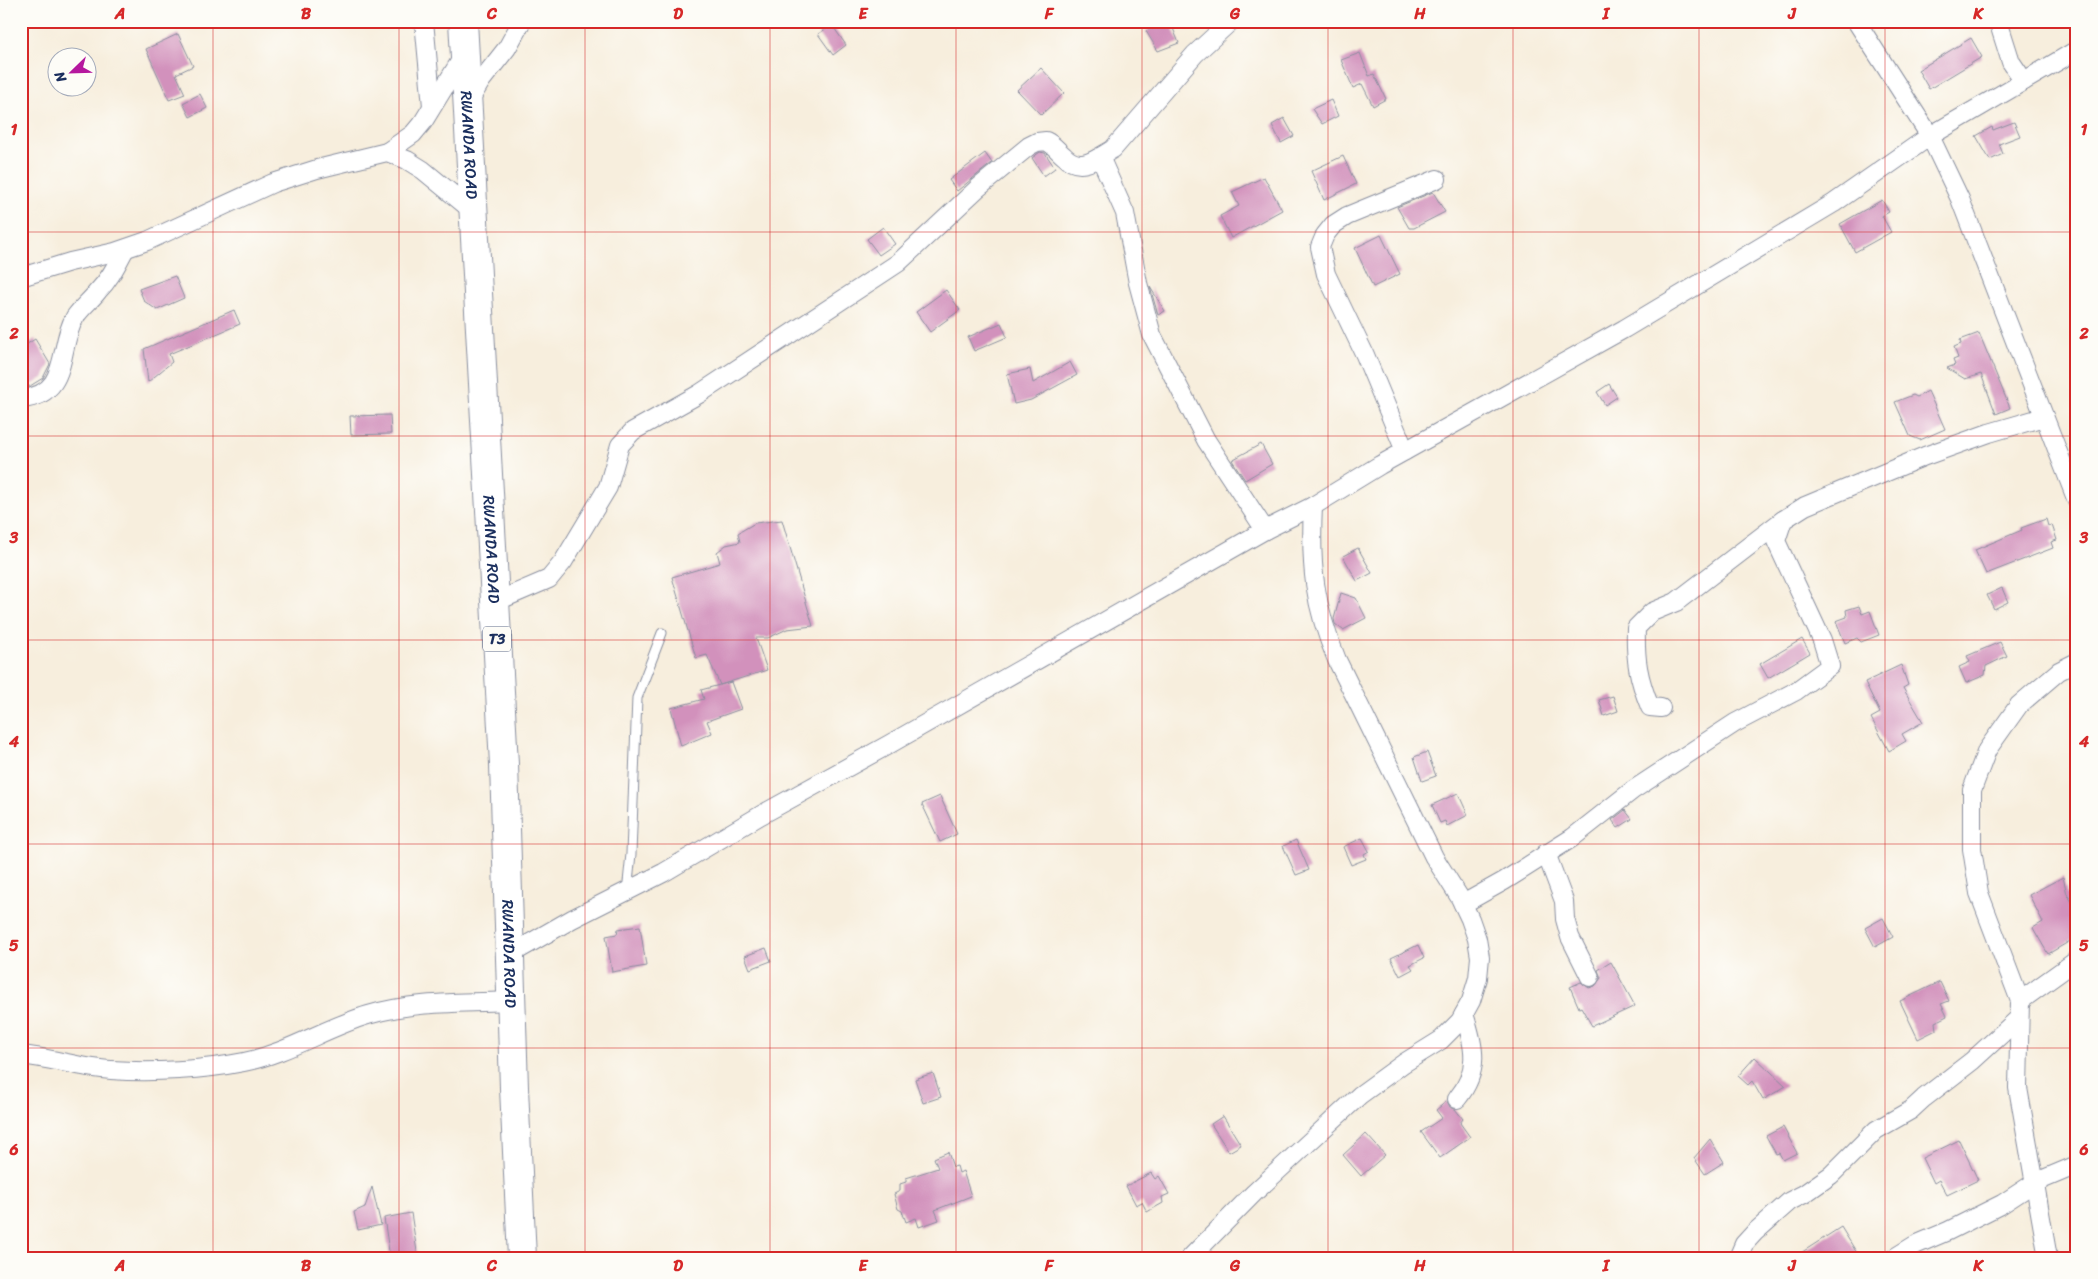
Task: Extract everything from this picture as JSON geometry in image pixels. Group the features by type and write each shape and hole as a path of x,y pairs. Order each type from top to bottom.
{"highway":[{"name":"RWANDA ROAD","path":"463,21 504,764 522,1258"}],"street":[{"path":"424,21 432,106"},
{"path":"468,102 481,81 507,48 522,21"},
{"path":"496,602 549,579 563,562 608,486 620,445 632,431 699,394 898,263 978,188 1029,146 1036,142 1046,141 1070,162 1078,165 1100,157 1113,149 1195,54 1231,21"},
{"path":"1856,21 1930,136 1960,199 2077,501"},
{"path":"1998,21 2011,62 2024,81"},
{"path":"511,954 627,892 1265,530 1313,506 1405,451 1552,370 1682,295 1834,202 1930,136 2077,50"},
{"path":"21,277 70,262 125,249 194,221 227,203 273,184 317,169 387,152 413,134 466,52"},
{"path":"387,152 407,160 423,170 474,212"},
{"path":"1100,157 1126,213 1138,283 1152,335 1206,440 1265,530"},
{"path":"1405,451 1365,355 1326,274 1320,246 1325,235 1333,225 1347,216 1437,180"},
{"path":"21,399 35,397 47,390 57,378 74,318 110,276 125,249"},
{"path":"1661,708 1650,707 1641,686 1635,656 1636,628 1652,612 1676,602 1783,520 1805,506 1925,456 1989,433 2044,417"},
{"path":"1190,1258 1254,1194 1360,1095 1404,1063 1441,1040 1460,1022 1478,978 1480,957 1477,939 1463,904 1434,857 1337,660 1325,630 1316,594 1312,559 1313,506"},
{"path":"1463,904 1504,881 1572,838 1633,790 1735,723 1796,691 1830,666 1822,640 1776,540 1783,520"},
{"path":"2048,1258 2018,1088 2019,1009 1978,893 1972,849 1972,790 1987,750 2019,705 2059,671 2077,662"},
{"path":"1546,853 1564,901 1565,919 1570,937 1590,976"},
{"path":"1738,1258 1744,1244 1754,1232 1790,1201 1804,1194 1831,1175 1876,1130 1911,1110 1972,1061 2019,1009 2077,960"},
{"path":"21,1055 110,1070 180,1070 265,1057 289,1049 350,1021 407,1006 512,1001"},
{"path":"1457,1099 1467,1087 1474,1064 1471,1041 1464,1014"},
{"path":"1894,1258 1915,1245 1948,1232 2002,1204 2034,1183 2077,1165"}],"lane":[{"path":"627,892 631,854 637,698 662,633"}],"building":[{"path":"1170,21 1179,43 1158,51 1146,31"},
{"path":"832,25 846,45 833,55 818,34"},
{"path":"178,34 193,66 176,74 185,94 169,100 146,49"},
{"path":"1971,38 1982,57 1929,89 1918,70"},
{"path":"1360,53 1369,76 1374,74 1386,99 1373,106 1362,84 1353,88 1341,60"},
{"path":"1041,68 1064,93 1041,115 1017,90"},
{"path":"200,94 207,108 190,117 183,103"},
{"path":"1331,100 1338,116 1322,124 1312,109"},
{"path":"1284,118 1294,136 1281,143 1272,125"},
{"path":"2014,122 2020,136 1999,144 2003,154 1990,160 1976,136 1992,127 1993,130"},
{"path":"1040,152 1045,153 1055,168 1044,176 1032,158"},
{"path":"985,153 992,163 957,191 949,180"},
{"path":"1343,156 1356,184 1324,200 1311,171"},
{"path":"1264,177 1282,210 1231,238 1220,216 1239,206 1232,192"},
{"path":"1433,192 1445,212 1414,228 1409,228 1397,207"},
{"path":"1882,200 1889,212 1882,216 1891,232 1855,252 1840,224"},
{"path":"883,227 895,244 879,255 867,239"},
{"path":"1381,235 1400,274 1373,287 1355,248"},
{"path":"175,276 184,298 157,310 144,301 139,289"},
{"path":"1150,287 1165,311 1158,315"},
{"path":"946,290 960,310 930,332 916,312"},
{"path":"234,310 240,324 169,354 172,362 148,382 144,349"},
{"path":"1001,323 1007,337 974,351 968,337"},
{"path":"1979,333 2010,408 1996,414 1981,374 1965,379 1947,368 1955,365 1953,360 1958,358 1954,347 1961,344 1960,340"},
{"path":"35,339 50,364 43,378 30,386 21,388 21,348"},
{"path":"1070,362 1077,375 1031,400 1014,404 1007,374 1030,369 1033,383"},
{"path":"1609,384 1617,397 1605,405 1597,392"},
{"path":"1928,391 1945,429 1920,440 1910,436 1895,402 1913,395 1917,397"},
{"path":"390,415 391,434 351,435 350,416"},
{"path":"1261,444 1272,464 1245,480 1232,460"},
{"path":"2046,519 2048,526 2052,525 2057,540 2051,542 2053,548 1986,574 1975,550 2022,530 2021,528"},
{"path":"782,520 813,626 787,629 768,638 756,638 767,670 720,685 707,655 696,658 672,577 720,563 717,552 726,545 740,542 738,533 755,523"},
{"path":"1358,548 1372,573 1357,581 1343,556"},
{"path":"2002,588 2008,602 1994,609 1987,595"},
{"path":"1341,593 1356,598 1366,618 1343,630 1335,624 1334,619"},
{"path":"1859,606 1862,614 1870,611 1879,635 1861,642 1857,638 1845,643 1836,621 1847,617 1846,610"},
{"path":"1802,639 1810,653 1768,678 1760,664"},
{"path":"2000,642 2007,656 1986,666 1985,675 1966,683 1959,667 1970,662 1967,656"},
{"path":"1901,665 1908,685 1903,688 1923,722 1902,734 1906,741 1889,751 1871,718 1880,713 1865,682"},
{"path":"731,682 741,709 707,721 712,733 681,746 671,708 704,699 701,690"},
{"path":"1613,696 1618,711 1604,716 1599,700"},
{"path":"1427,752 1436,776 1422,781 1414,757"},
{"path":"1458,793 1468,815 1447,826 1445,821 1440,823 1432,805"},
{"path":"940,796 957,834 940,842 922,804"},
{"path":"1625,810 1632,819 1618,828 1612,820"},
{"path":"1362,838 1369,851 1364,854 1366,859 1351,865 1343,847"},
{"path":"1296,840 1309,870 1296,875 1283,846"},
{"path":"2063,877 2067,894 2077,910 2077,937 2048,954 2033,928 2043,922 2029,895"},
{"path":"1883,918 1893,937 1875,947 1865,928"},
{"path":"640,926 646,966 612,972 606,936 617,934 618,929"},
{"path":"1418,945 1424,958 1410,965 1413,969 1400,976 1391,958"},
{"path":"766,948 771,961 750,969 745,956"},
{"path":"1611,962 1635,1006 1592,1026 1581,1007 1579,1008 1570,987 1581,982 1589,988 1595,986 1601,978 1598,970"},
{"path":"1940,982 1949,1001 1941,1004 1947,1016 1935,1022 1936,1030 1918,1039 1900,1001"},
{"path":"1755,1057 1786,1086 1763,1100 1752,1081 1748,1085 1738,1076"},
{"path":"933,1073 941,1097 923,1103 915,1079"},
{"path":"1447,1101 1450,1107 1455,1109 1463,1119 1460,1123 1470,1137 1440,1158 1421,1132 1442,1118 1436,1110"},
{"path":"1223,1116 1241,1145 1229,1152 1211,1124"},
{"path":"1783,1127 1797,1153 1783,1160 1779,1153 1776,1154 1766,1136"},
{"path":"1366,1134 1385,1155 1361,1176 1343,1155"},
{"path":"1710,1139 1724,1162 1705,1174 1694,1158"},
{"path":"1959,1140 1978,1180 1947,1195 1939,1180 1934,1183 1922,1158"},
{"path":"948,1152 953,1167 957,1166 959,1173 963,1171 971,1196 935,1210 939,1220 919,1227 916,1218 906,1222 902,1211 898,1209 894,1194 900,1191 900,1184 906,1182 906,1178 938,1168 934,1158"},
{"path":"1151,1173 1155,1179 1159,1176 1169,1194 1162,1197 1163,1203 1147,1212 1142,1202 1136,1205 1126,1186"},
{"path":"372,1187 381,1225 358,1230 354,1212 365,1207"},
{"path":"411,1213 418,1258 390,1258 384,1218"},
{"path":"1841,1227 1860,1258 1793,1258"}]}
